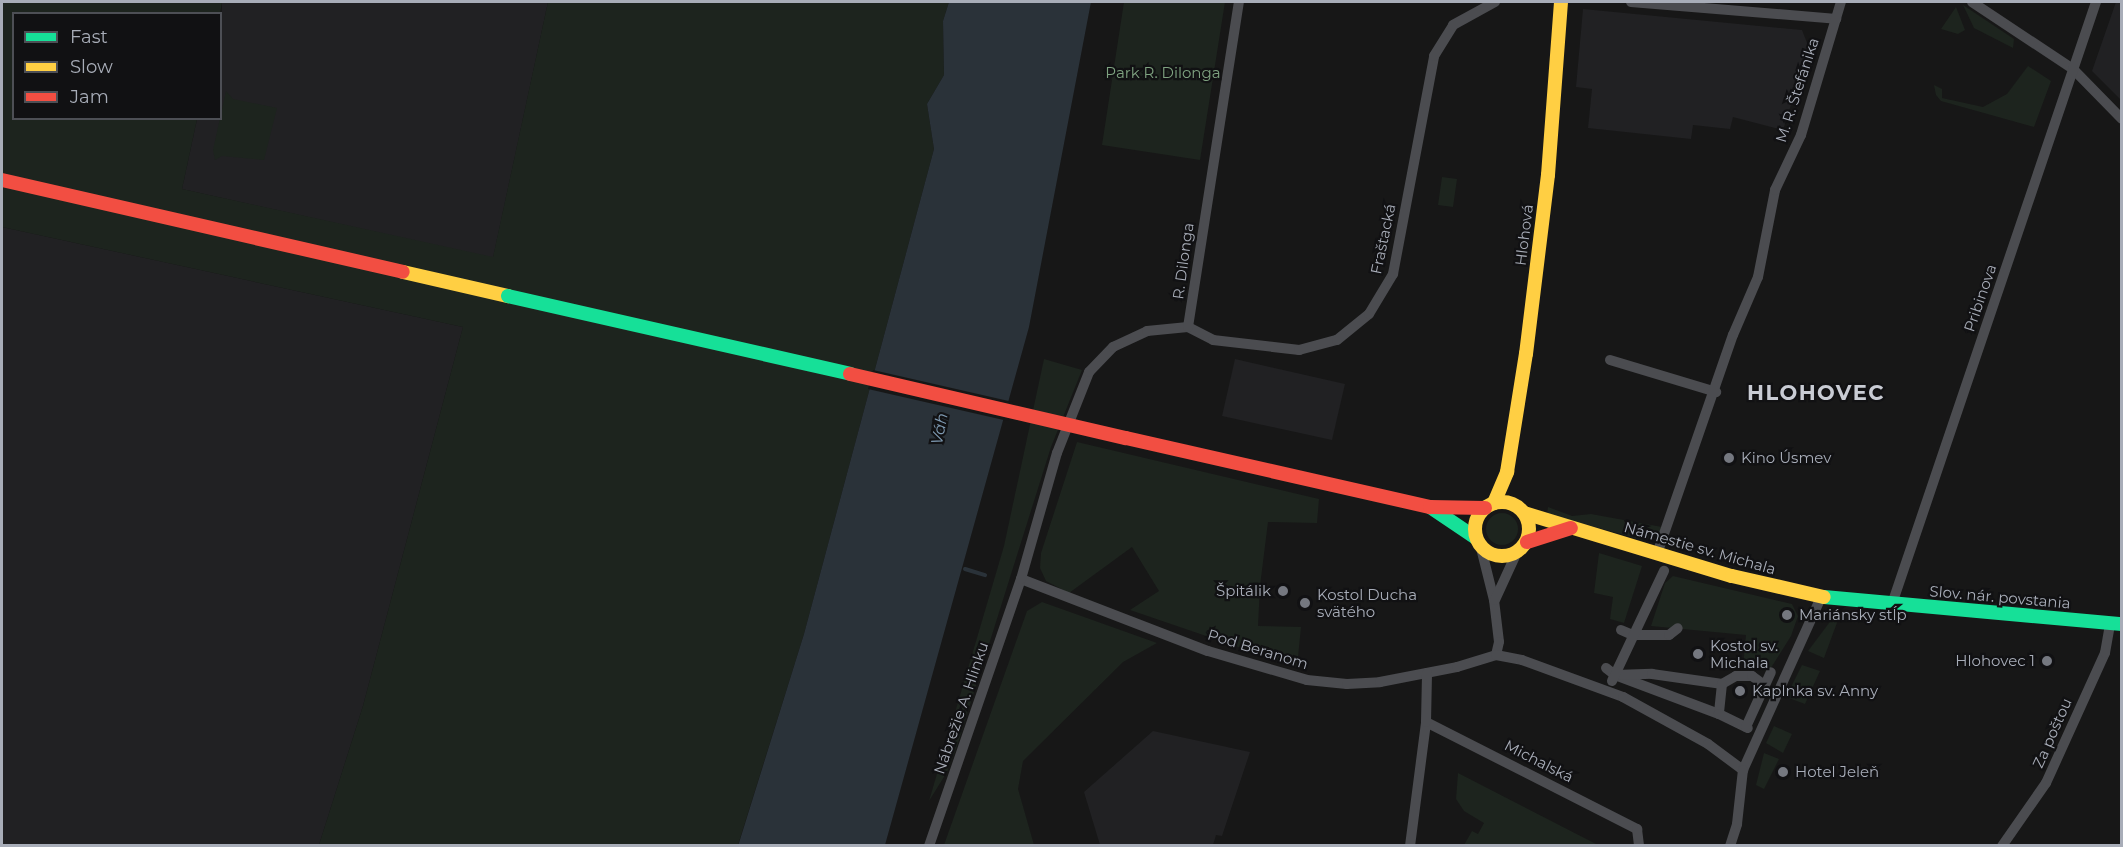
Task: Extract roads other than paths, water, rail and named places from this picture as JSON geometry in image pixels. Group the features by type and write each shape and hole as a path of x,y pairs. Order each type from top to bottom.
{"main road":[{"name":"Hlohová","path":"1490,505 1506,472 1548,175 1561,2"},
{"path":"2,180 1430,507 1490,505 1519,509 1530,527 1527,542"},
{"name":"Hlohová","path":"1506,472 1519,509"},
{"path":"1479,543 1475,522 1490,505"},
{"path":"1430,507 1495,556 1517,552 1527,542 1571,528"},
{"name":"Námestie sv. Michala","path":"1519,509 1571,528 1657,554 1821,597 1875,603"},
{"name":"Slov. nár. povstania","path":"1875,603 2116,624"}],"street":[{"name":"R. Dilonga","path":"1188,327 1239,2"},
{"name":"Fraštacká","path":"1188,327 1214,340 1286,351 1325,345 1359,324 1378,303 1393,274 1434,56 1447,32 1462,17 1495,2"},
{"path":"1631,2 1836,19"},
{"name":"M. R. Štefánika","path":"1657,554 1716,392 1733,335 1758,277 1775,190 1801,135 1841,2"},
{"path":"1972,2 2073,69 2121,118"},
{"name":"Pribinova","path":"1892,604 2096,2"},
{"name":"Nábrežie A. Hlinku","path":"929,846 1021,579 1057,453 1089,372 1113,347 1147,331 1188,327"},
{"path":"1610,360 1716,392"},
{"path":"1479,543 1494,600 1499,642 1496,655 1623,698 1708,744 1743,770"},
{"path":"1494,600 1517,552"},
{"path":"1611,674 1664,571"},
{"name":"Pod Beranom","path":"1021,579 1209,651 1287,676 1347,684 1427,673 1496,655"},
{"path":"1730,846 1739,812 1743,770 1821,597"},
{"name":"Za poštou","path":"2002,846 2046,783 2116,624"},
{"path":"1621,630 1633,635 1669,635 1678,628"},
{"path":"1611,674 1652,674 1722,684 1736,676 1753,672 1763,684"},
{"path":"1611,674 1719,714 1747,727 1763,684 1771,672"},
{"path":"1410,846 1426,722 1427,673"},
{"path":"1652,674 1654,690"},
{"path":"1719,714 1722,684"},
{"name":"Michalská","path":"1426,722 1637,829 1639,846"}],"water":[{"name":"Váh","path":"949,2 1091,2 1029,327 885,845 738,846 804,634 934,149 927,104 944,75 943,21"}],"waterway":[{"path":"965,569 985,575"}],"place":[{"name":"Kino Úsmev","path":"1729,458"},
{"name":"Špitálik","path":"1283,591"},
{"name":"Kostol Ducha svätého","path":"1305,603"},
{"name":"Mariánsky stĺp","path":"1787,615"},
{"name":"Kostol sv. Michala","path":"1698,654"},
{"name":"Hlohovec 1","path":"2047,661"},
{"name":"Kaplnka sv. Anny","path":"1740,691"},
{"name":"Hotel Jeleň","path":"1783,772"}],"district":[{"name":"HLOHOVEC","path":"1816,393"}],"park label":[{"name":"Park R. Dilonga","path":"1163,73"}]}
